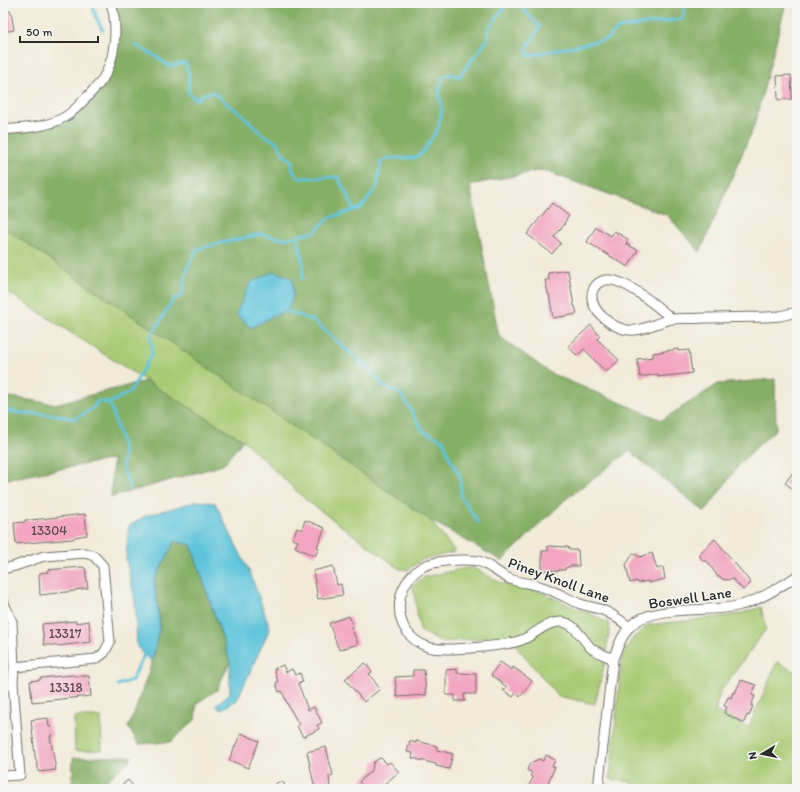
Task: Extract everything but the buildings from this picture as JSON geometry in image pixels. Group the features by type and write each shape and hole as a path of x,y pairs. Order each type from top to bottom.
{"street":[{"path":"3,130 44,125 63,118 78,107 102,80 110,64 114,46 115,16 111,3"},
{"path":"672,319 644,296 625,285 605,280 593,290 593,305 611,324 623,329 636,330 672,319 766,317 780,316 797,312"},
{"path":"3,569 44,556 84,553 94,556 102,566 110,642 104,653 96,659 14,667"},
{"name":"Piney Knoll Lane","path":"613,659 590,647 569,624 563,622 552,623 539,629 524,639 512,643 458,649 440,649 428,646 409,634 403,624 399,604 402,592 407,581 416,571 426,565 468,560 480,562 511,580 541,586 579,604 606,611 630,627"},
{"name":"Boswell Lane","path":"598,789 613,659 619,642 630,627 640,620 655,614 686,610 716,610 738,606 764,597 797,576"},
{"path":"3,601 12,622 14,667 13,683 20,775 3,776"}],"green space":[{"path":"111,3 786,3 754,126 700,252 667,215 542,170 470,185 499,336 552,374 662,420 718,384 775,379 776,429 741,462 705,512 629,451 566,499 502,561 430,520 3,227 3,130 63,118 102,80 114,46"},
{"path":"3,227 430,520 455,552 421,560 408,570 400,569 306,500 243,440 146,381 3,289"},
{"path":"146,381 243,440 223,465 111,497 113,459 3,480 3,396 55,404"},
{"path":"175,541 191,545 230,661 217,690 197,703 195,720 170,742 139,744 128,727 152,662 160,625 154,581"},
{"path":"472,567 501,583 536,590 587,612 610,624 605,662 595,704 558,696 508,636 441,642 420,631 413,586 424,577"},
{"path":"761,607 766,629 720,692 715,711 749,727 777,662 797,673 797,789 631,789 632,782 610,779 622,656 633,638 648,625 739,614"},
{"path":"74,717 101,717 102,750 75,751"},
{"path":"133,757 97,789 64,789 72,786 73,758"}],"water":[{"path":"274,271 293,279 293,298 287,311 271,317 251,328 236,314 250,283"},
{"path":"197,501 215,503 250,573 270,628 237,700 220,710 216,705 230,693 230,661 191,545 175,541 154,581 160,625 152,662 137,647 135,600 126,559 129,526 145,516"}],"waterway":[{"path":"92,3 96,17 103,30"},
{"path":"3,410 22,413 56,415 74,419 92,409 98,401 109,403 130,392 152,354 151,336 173,300 182,295 188,266 196,251 204,247 261,234 285,239 314,232 329,218 361,208 377,187 381,162 388,158 414,158 422,153 438,129 442,109 439,95 442,78 450,74 459,77 488,39 488,29 507,4 517,3 540,27 527,47 528,56 607,39 619,28 682,19 686,5 683,3"},
{"path":"135,45 157,57 169,66 185,63 189,74 188,92 196,100 205,93 215,93 228,105 242,114 262,134 278,143 283,154 292,161 292,169 299,178 339,177 342,187 345,190 354,210"},
{"path":"298,236 303,266 302,279"},
{"path":"287,311 314,321 373,373 383,386 401,394 423,431 443,440 449,456 460,476 461,497 478,522"},
{"path":"109,403 124,451 122,465 130,489"},
{"path":"118,685 132,680 144,655"}]}
